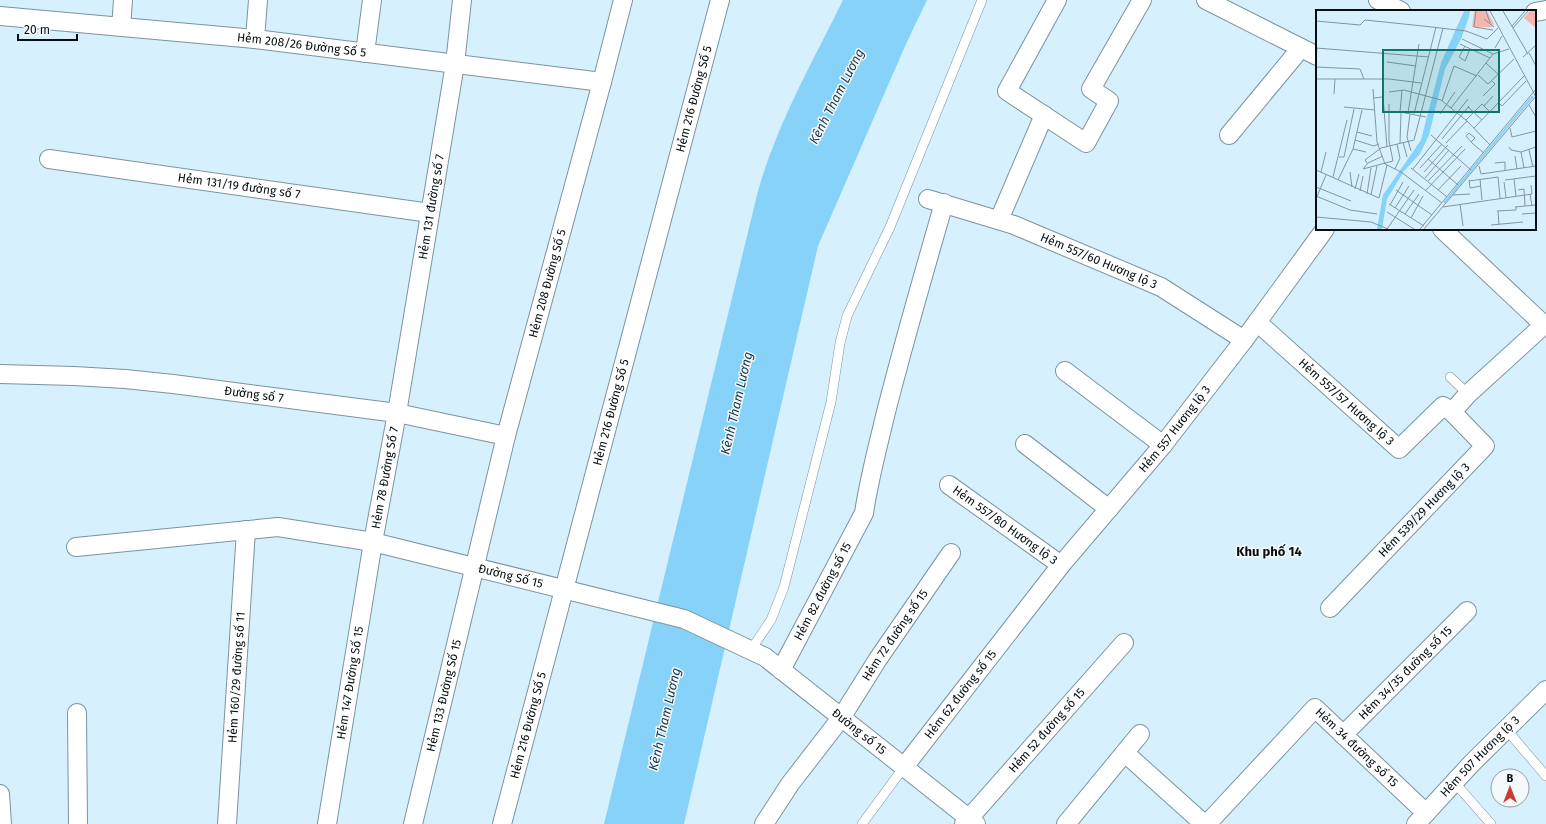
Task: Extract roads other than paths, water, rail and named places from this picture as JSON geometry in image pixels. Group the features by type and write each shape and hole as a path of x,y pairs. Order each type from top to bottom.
{"street":[{"path":"121,27 123,0"},
{"path":"255,39 258,0"},
{"path":"365,53 372,0"},
{"name":"Hẻm 131 đường số 7","path":"397,412 455,64 462,0"},
{"name":"Hẻm 208 Đường Số 5","path":"475,567 506,436 623,0"},
{"name":"Hẻm 216 Đường Số 5","path":"502,824 720,0"},
{"path":"1057,0 1007,91 1086,143 1109,100 1091,89 1142,0"},
{"path":"1206,0 1316,56"},
{"path":"1378,0 1399,10"},
{"path":"1536,12 1546,10"},
{"name":"Hẻm 208/26 Đường Số 5","path":"0,16 255,39 602,82"},
{"path":"1228,135 1301,48"},
{"path":"999,220 1044,115"},
{"name":"Hẻm 131/19 đường số 7","path":"49,158 430,213"},
{"name":"Hẻm 557/60 Hương lộ 3","path":"864,513 868,486 917,296 936,201 1014,225 1161,288 1244,340"},
{"name":"Hẻm 557 Hương lộ 3","path":"1017,622 1061,565 1163,445 1244,340 1324,230"},
{"path":"1443,230 1545,324 1468,394 1452,412"},
{"name":"Hẻm 557/57 Hương lộ 3","path":"1257,322 1399,449 1444,406 1452,412"},
{"path":"1064,371 1163,445"},
{"name":"Đường số 7","path":"0,374 74,376 173,384 397,412 506,436"},
{"name":"Hẻm 78 Đường Số 7","path":"373,542 397,412"},
{"name":"Hẻm 539/29 Hương lộ 3","path":"1330,608 1485,446 1452,412"},
{"path":"1026,444 1109,509"},
{"name":"Hẻm 557/80 Hương lộ 3","path":"949,485 1061,565"},
{"name":"Hẻm 82 đường số 15","path":"781,670 864,513"},
{"name":"Đường Số 15","path":"246,530 278,527 373,542 684,619 744,648"},
{"path":"76,547 246,530"},
{"name":"Hẻm 160/29 đường số 11","path":"227,824 246,530"},
{"name":"Hẻm 147 Đường Số 15","path":"327,824 373,542"},
{"name":"Hẻm 72 đường số 15","path":"764,824 790,784 841,718 882,652 950,554"},
{"name":"Hẻm 133 Đường Số 15","path":"413,824 475,567"},
{"name":"Hẻm 34/35 đường số 15","path":"1343,735 1467,612"},
{"name":"Hẻm 62 đường số 15","path":"904,767 1017,622"},
{"name":"Hẻm 52 đường số 15","path":"970,822 1124,643"},
{"name":"Đường số 15","path":"744,648 765,658 781,670 904,767 970,822"},
{"name":"Hẻm 507 Hương lộ 3","path":"1421,818 1506,729 1545,693"},
{"name":"Hẻm 34 đường số 15","path":"1206,824 1315,708 1343,735 1421,818"},
{"path":"77,712 78,824"},
{"path":"1066,824 1140,734"},
{"path":"1125,753 1206,824"},
{"path":"0,794 2,824"}],"lane":[{"path":"744,648 771,620 784,587 831,402 840,343 847,316 890,227 982,0"},
{"path":"1450,377 1468,394"},
{"path":"1506,729 1546,776"},
{"path":"862,824 904,767"},
{"path":"1455,782 1491,824"}],"water":[{"name":"Kênh Tham Lương","path":"843,0 927,0 906,44 818,246 684,824 604,824 758,191 785,118 807,70"}],"district":[{"name":"Khu phố 14","path":"1269,551"}]}
